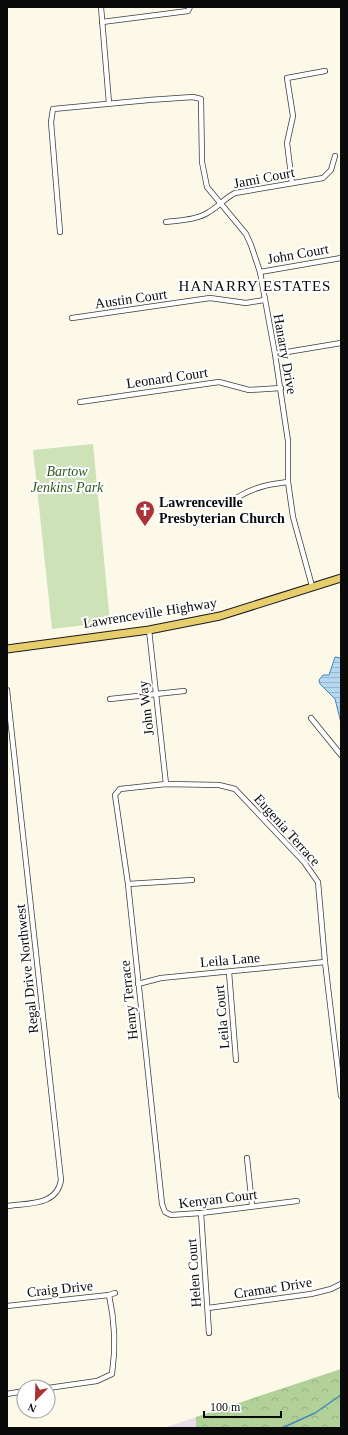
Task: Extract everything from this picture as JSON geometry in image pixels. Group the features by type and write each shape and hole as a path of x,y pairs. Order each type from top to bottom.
{"main road":[{"name":"Lawrenceville Highway","path":"7,649 148,630 220,616 341,578"}],"street":[{"path":"100,7 109,103"},
{"path":"102,22 188,11 190,7"},
{"path":"292,183 287,143 293,116 287,78 325,71"},
{"name":"Hanarry Drive","path":"60,232 51,122 53,109 193,97 201,99 204,176 207,187 246,234 252,245 260,272 275,354 288,441 288,482 293,517 312,586"},
{"name":"Jami Court","path":"166,222 199,217 210,212 219,203 235,193 323,178 331,170 335,156"},
{"name":"John Court","path":"260,272 341,258"},
{"name":"Austin Court","path":"72,318 210,298 246,303 264,300"},
{"path":"275,354 341,343"},
{"name":"Leonard Court","path":"80,402 219,382 249,390 280,388"},
{"path":"238,497 252,489 265,485 288,482"},
{"name":"John Way","path":"148,630 166,784"},
{"name":"Regal Drive Northwest","path":"7,690 61,1180 59,1190 49,1199 7,1206"},
{"path":"110,699 184,691"},
{"path":"311,718 341,755"},
{"name":"Eugenia Terrace","path":"117,809 115,795 120,789 166,784 219,785 235,789 304,862 318,882 325,962 341,1096"},
{"name":"Henry Terrace","path":"117,809 128,884 160,1189"},
{"path":"128,884 192,880"},
{"name":"Leila Lane","path":"138,984 161,978 325,962"},
{"name":"Leila Court","path":"229,972 236,1060"},
{"path":"247,1158 252,1205"},
{"name":"Kenyan Court","path":"160,1189 165,1212 171,1215 201,1213 252,1205 297,1201"},
{"name":"Helen Court","path":"201,1213 209,1333"},
{"name":"Cramac Drive","path":"208,1308 311,1294 332,1289 341,1284"},
{"name":"Craig Drive","path":"7,1306 116,1293"},
{"path":"56,1387 97,1381 112,1374 115,1350 114,1318 109,1295"}],"shaded area":[{"path":"196,1417 196,1428 164,1428"}],"green space":[{"name":"Bartow Jenkins Park","path":"93,444 110,622 52,629 33,450"},
{"path":"341,1369 341,1428 196,1428 196,1417"}],"water":[{"path":"335,657 341,658 341,723 335,699 320,684 319,680 323,675 329,675"}],"waterway":[{"path":"282,1428 315,1413 341,1395"}],"place":[{"name":"Lawrenceville Presbyterian Church","path":"145,527"}],"district":[{"name":"HANARRY ESTATES","path":"255,286"}]}
